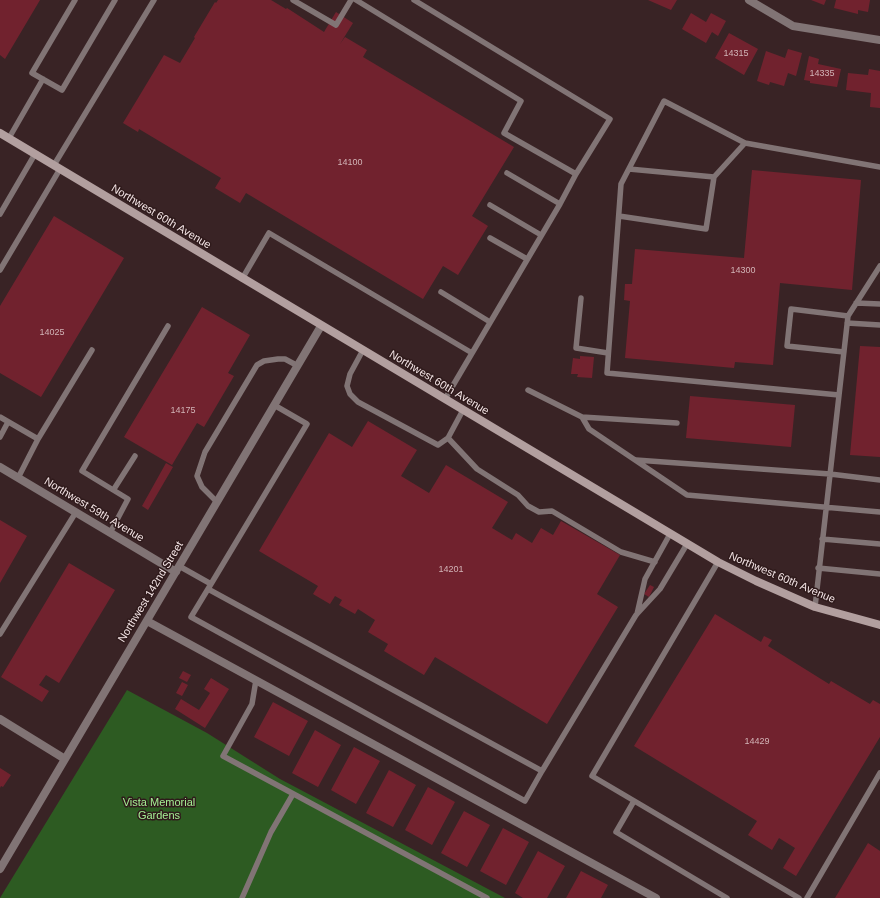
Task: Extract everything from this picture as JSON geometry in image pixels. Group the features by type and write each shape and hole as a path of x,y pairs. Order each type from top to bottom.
{"street":[{"path":"749,0 793,26 880,40"},
{"name":"Northwest 60th Avenue","path":"0,133 242,279 718,562 756,581 815,607 880,625"},
{"name":"Northwest 142nd Street","path":"0,869 321,326"},
{"name":"Northwest 59th Avenue","path":"0,467 110,533 178,569"},
{"path":"147,621 656,898"},
{"path":"0,719 65,759"}],"lane":[{"path":"75,0 32,73 62,90 115,0"},
{"path":"0,270 57,167 154,0"},
{"path":"293,0 336,25 351,0"},
{"path":"356,0 521,101 504,133 576,174"},
{"path":"414,0 610,120 576,174 542,235 445,399"},
{"path":"9,138 43,79"},
{"path":"839,394 607,373 621,184 664,101 745,143 880,167"},
{"path":"619,216 706,229 714,177 745,143"},
{"path":"0,214 36,154"},
{"path":"629,169 714,177"},
{"path":"507,173 560,204"},
{"path":"490,205 542,235"},
{"path":"242,279 269,232 472,353"},
{"path":"490,238 527,259"},
{"path":"815,607 818,568 827,506 848,316 880,266"},
{"path":"441,292 490,322"},
{"path":"581,298 576,348 608,353"},
{"path":"856,303 880,304"},
{"path":"844,352 786,346 791,309 848,316"},
{"path":"847,323 880,325"},
{"path":"110,533 128,499 82,471 168,326"},
{"path":"18,478 38,439 92,350"},
{"path":"363,350 350,374 347,386 350,394 358,402 438,445 448,438 463,410"},
{"path":"217,502 202,488 197,476 205,452 257,365 264,361 285,359 298,366"},
{"path":"528,390 582,417 678,423"},
{"path":"274,405 307,424 190,617 525,801 636,614 660,589 687,544"},
{"path":"0,417 38,439"},
{"path":"582,417 589,429 687,495 827,506 880,512"},
{"path":"0,437 8,422"},
{"path":"448,438 476,469 518,495 528,506 539,512 552,511 620,552 655,562"},
{"path":"114,490 135,456"},
{"path":"635,460 830,474 880,480"},
{"path":"0,634 76,512"},
{"path":"636,614 645,579 670,534"},
{"path":"822,539 880,544"},
{"path":"718,562 592,776 799,898"},
{"path":"818,568 880,574"},
{"path":"178,569 542,772"},
{"path":"256,680 252,704 223,756 487,898"},
{"path":"807,898 880,773"},
{"path":"242,898 271,832 293,794"},
{"path":"634,801 616,832 727,898"}],"green space":[{"name":"Vista Memorial Gardens","path":"127,690 207,733 280,779 505,898 0,898"}],"building":[{"path":"0,0 40,0 5,59 0,55"},
{"path":"218,0 271,0 286,9 287,8 324,32 336,12 353,23 340,44 345,37 367,50 363,57 514,147 472,216 488,226 458,275 443,266 423,299 246,193 240,203 215,188 221,178 139,129 138,132 123,123 164,55 180,63 215,2 216,3"},
{"path":"648,0 677,0 671,10"},
{"path":"811,0 826,0 824,5"},
{"path":"836,0 870,0 868,12 858,10 858,14 834,8"},
{"path":"691,13 706,22 711,13 726,21 718,36 712,32 706,43 682,29"},
{"path":"729,33 758,49 744,75 715,58"},
{"path":"788,49 802,53 796,76 788,73 784,86 770,82 769,85 757,81 766,51 785,58"},
{"path":"809,56 819,59 818,64 841,69 837,87 810,83 810,81 804,80"},
{"path":"869,69 880,71 880,108 870,107 871,93 846,90 848,73 868,75"},
{"path":"752,170 861,180 852,290 780,283 773,365 735,362 734,368 625,358 630,301 624,300 625,284 632,284 635,249 744,258"},
{"path":"54,216 124,258 41,397 0,373 0,306"},
{"path":"202,307 250,335 228,373 234,376 204,427 197,423 172,465 124,437"},
{"path":"860,346 880,347 880,457 850,455"},
{"path":"580,356 594,357 592,378 577,377 578,374 571,374 573,358 580,359"},
{"path":"690,396 795,405 791,447 686,438"},
{"path":"368,421 417,450 401,476 429,493 446,465 508,502 492,528 512,540 516,533 532,543 541,528 553,535 561,521 620,555 597,594 618,607 547,724 435,657 424,675 384,651 388,644 368,632 375,620 358,609 355,614 339,605 342,600 335,596 330,604 313,594 318,586 259,551 329,433 352,447"},
{"path":"166,463 173,467 148,510 142,506"},
{"path":"0,520 27,536 0,583"},
{"path":"69,563 115,590 59,683 46,675 39,685 49,691 42,702 1,677"},
{"path":"650,585 654,587 649,597 644,594"},
{"path":"715,614 761,642 764,636 772,640 768,646 829,684 831,681 870,704 873,700 880,704 880,737 796,876 783,868 795,848 779,838 772,850 748,835 757,821 634,746"},
{"path":"183,671 191,675 187,682 179,678"},
{"path":"211,678 229,689 205,728 175,709 181,699 199,710 210,693 204,689"},
{"path":"182,682 188,685 182,696 176,693"},
{"path":"273,702 308,721 289,756 254,737"},
{"path":"315,730 341,745 318,787 292,773"},
{"path":"354,747 380,761 356,804 331,790"},
{"path":"0,768 11,775 3,787 1,786 0,788"},
{"path":"389,770 416,785 393,827 366,813"},
{"path":"428,787 455,802 432,845 405,830"},
{"path":"464,811 490,825 467,867 441,853"},
{"path":"503,828 529,842 506,885 480,871"},
{"path":"868,843 880,851 880,898 835,898"},
{"path":"538,851 565,866 547,898 523,898 515,893"},
{"path":"581,871 608,885 601,898 566,898"}]}
